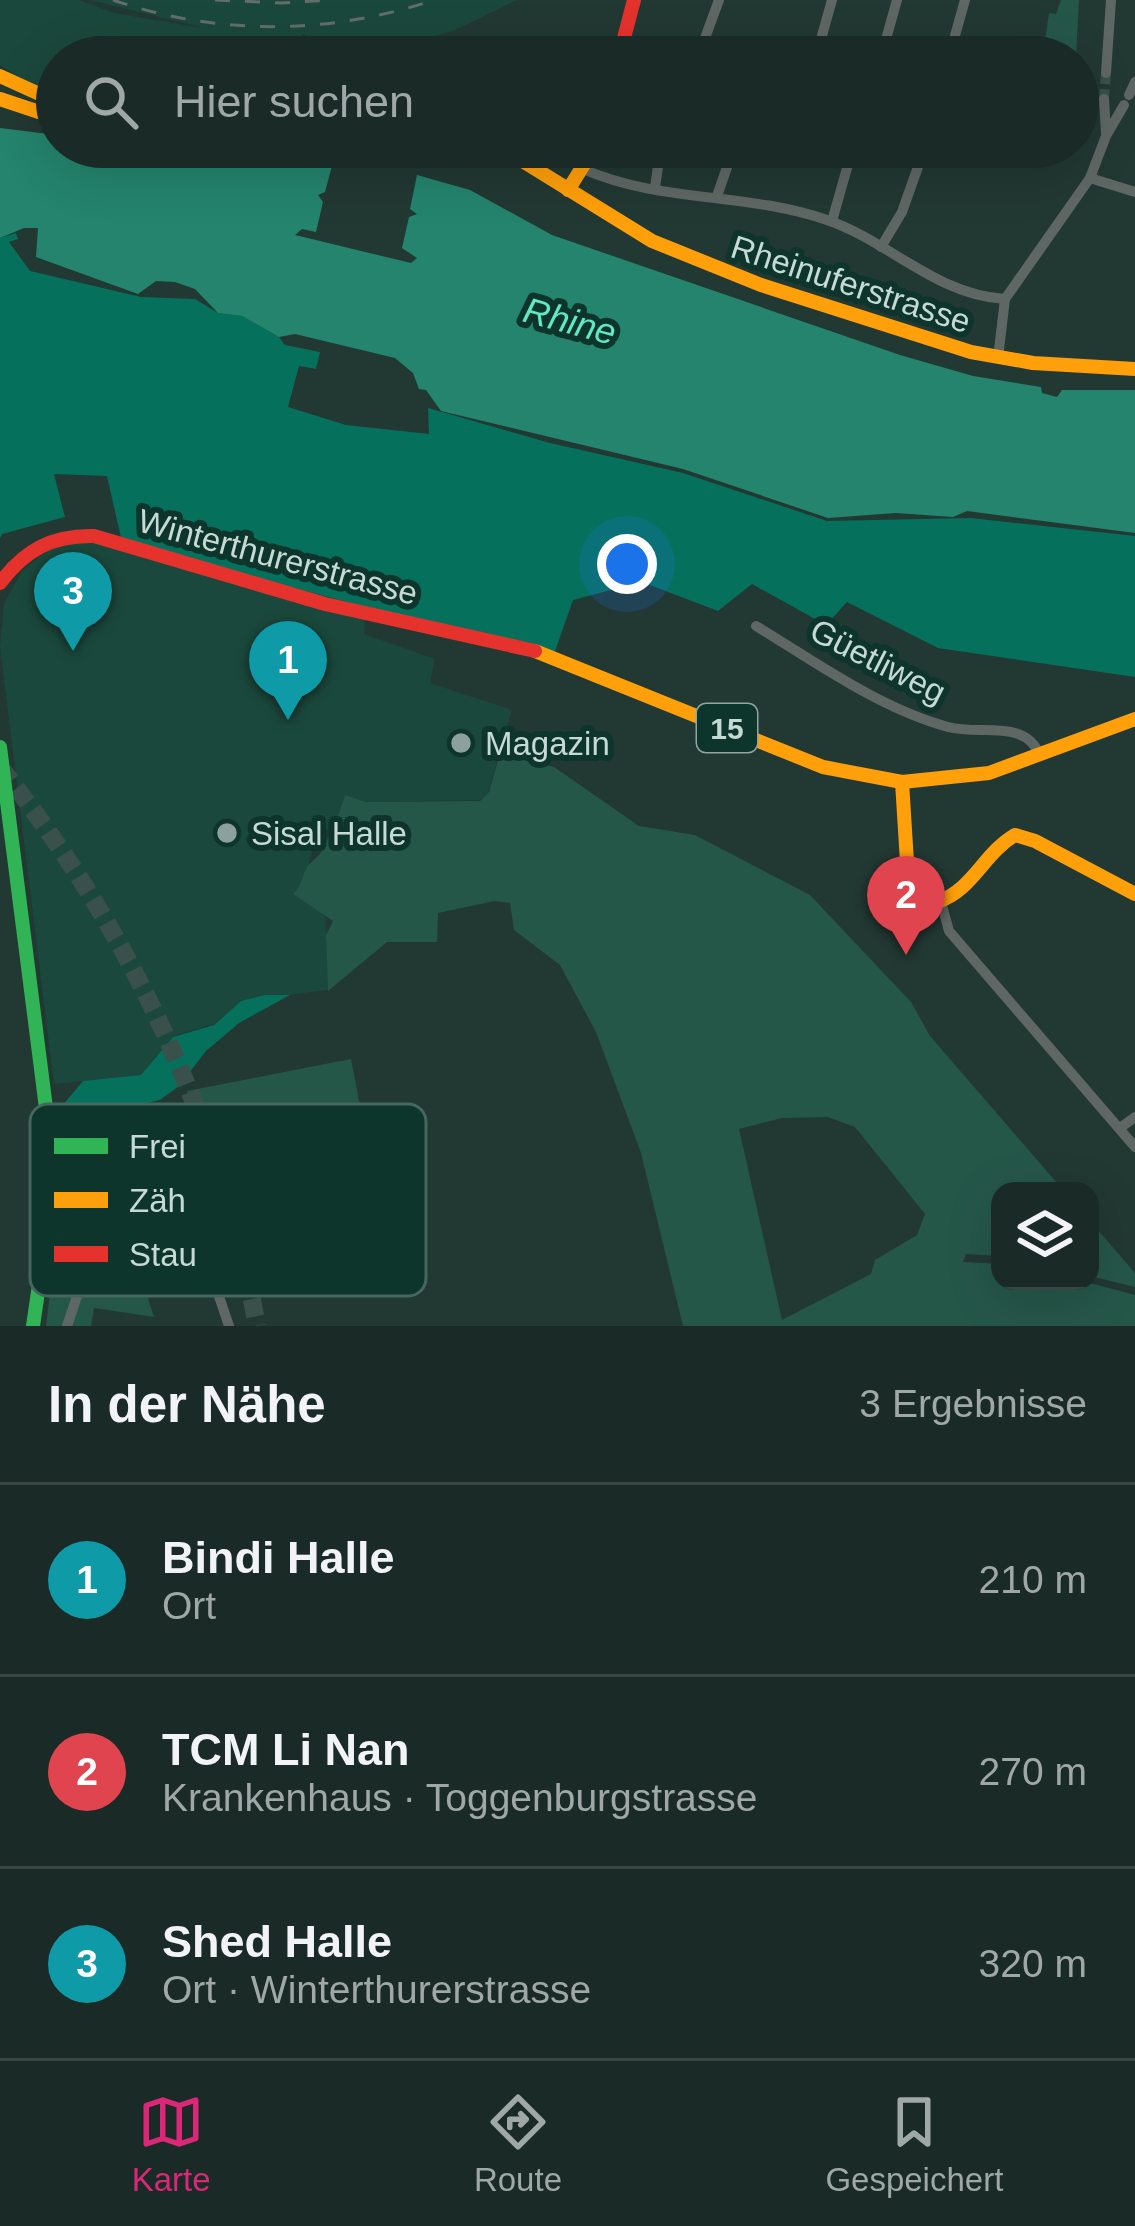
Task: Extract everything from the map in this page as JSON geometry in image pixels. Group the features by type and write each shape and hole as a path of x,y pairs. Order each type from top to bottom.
{"main road":[{"path":"625,36 634,0"},
{"path":"0,76 36,92"},
{"path":"0,99 36,111"},
{"name":"Rheinuferstrasse","path":"533,168 644,237 699,262 949,346 998,358 1135,369"},
{"path":"568,190 583,170"},
{"name":"Winterthurerstrasse","path":"0,583 22,554 41,542 69,534 95,536 325,604 494,640 556,659 823,767 902,782"},
{"name":"15","path":"902,782 989,773 1135,719"},
{"path":"0,747 6,841 45,1104"},
{"path":"902,782 904,857 924,896 941,902 956,896 1003,843 1016,836 1035,841 1135,894"},
{"path":"33,1326 37,1296"}],"street":[{"path":"706,36 719,0"},
{"path":"822,36 832,0"},
{"path":"955,36 965,0"},
{"path":"1106,73 1111,0"},
{"path":"1099,154 1129,94"},
{"path":"1104,99 1106,136"},
{"path":"655,188 658,168"},
{"path":"717,196 727,168"},
{"path":"832,221 847,168"},
{"path":"881,247 902,212 918,168"},
{"path":"998,358 1004,298 1094,168"},
{"path":"583,170 645,190 717,196 832,221 952,287 1004,298"},
{"path":"1090,178 1135,192"},
{"name":"Güetliweg","path":"756,626 879,700 951,728 1019,732 1033,741 1040,756"},
{"path":"941,902 949,931 1135,1147"},
{"path":"1120,1128 1135,1117"},
{"path":"67,1326 77,1296"},
{"path":"220,1296 230,1326"}],"shaded area":[{"path":"0,0 79,0 114,13 209,29 90,0 517,0 435,36 36,36 36,88 0,65"},
{"path":"1061,0 1079,0 1077,36 1046,36 1049,13 1056,14"},
{"path":"16,233 18,239 9,242 30,271 141,297 195,299 218,313 242,316 285,345 320,352 316,369 299,366 288,407 346,425 429,434 428,408 550,443 683,473 827,521 971,518 1135,536 1135,677 938,648 847,602 826,625 752,584 718,611 642,582 573,600 553,657 122,542 107,476 54,474 65,517 0,538 0,238"},
{"path":"69,534 366,613 364,634 435,659 430,683 512,710 488,792 480,800 365,802 345,795 337,822 328,830 320,828 294,894 310,905 325,906 328,990 241,1001 214,1024 173,1036 141,1075 54,1084 0,647 4,604 22,571"},
{"path":"500,753 554,767 639,826 695,835 810,895 911,1002 930,1036 1056,1182 991,1182 991,1255 966,1254 963,1262 991,1264 991,1290 1099,1290 1099,1285 1135,1295 1135,1326 683,1326 641,1153 596,1032 560,965 514,930 510,903 494,901 438,913 437,942 387,942 328,991 326,935 333,921 293,894 321,852 345,795 366,802 480,801 489,792","holes":["828,1117 855,1127 925,1214 917,1235 875,1260 871,1274 782,1320 739,1129 782,1118"]},
{"path":"290,995 239,1023 160,1100 64,1104 83,1081 141,1075 173,1037 214,1025 241,1001"},
{"path":"351,1059 360,1104 190,1104 187,1091"},
{"path":"1099,1231 1135,1273 1135,1287 1099,1278"},
{"path":"50,1296 78,1300 79,1296 147,1296 154,1317 94,1308 91,1326 46,1326"}],"water":[{"name":"Rhine","path":"0,128 36,132 36,168 331,168 325,192 318,195 323,202 316,232 302,229 295,235 411,263 417,258 402,248 409,217 417,214 410,209 417,175 470,190 552,235 900,355 973,376 1041,387 1042,393 1057,397 1062,390 1135,390 1135,533 967,511 953,517 896,513 828,518 683,469 441,411 426,390 419,389 413,373 395,358 295,334 279,337 242,316 218,313 195,289 175,282 156,281 138,294 36,257 38,228 0,238"}],"tunnel":[{"path":"1104,99 1106,73"},
{"path":"0,767 47,829 129,961 195,1104"},
{"path":"251,1296 257,1326"}],"railway":[{"path":"113,0 193,20 274,27 354,20 434,0"},
{"path":"215,0 330,0"}],"traffic: fast":[{"path":"0,747 45,1104"},
{"path":"33,1326 37,1296"}],"traffic: slow":[{"path":"0,76 36,92"},
{"path":"0,99 36,111"},
{"path":"534,168 652,241 761,285 971,352 1033,363 1135,369"},
{"path":"568,190 582,168"},
{"path":"535,651 823,767 902,782 989,773 1135,719"},
{"path":"902,782 907,862 923,897 937,902 960,889 1015,835 1135,894"}],"traffic: jam":[{"path":"625,36 634,0"},
{"path":"0,583 41,547 65,538 94,536 325,604 535,651"}],"place":[{"name":"Shed Halle","path":"73,651"},
{"name":"Bindi Halle","path":"288,720"},
{"name":"Magazin","path":"461,743"},
{"name":"Sisal Halle","path":"227,833"},
{"name":"TCM Li Nan","path":"906,955"}]}
